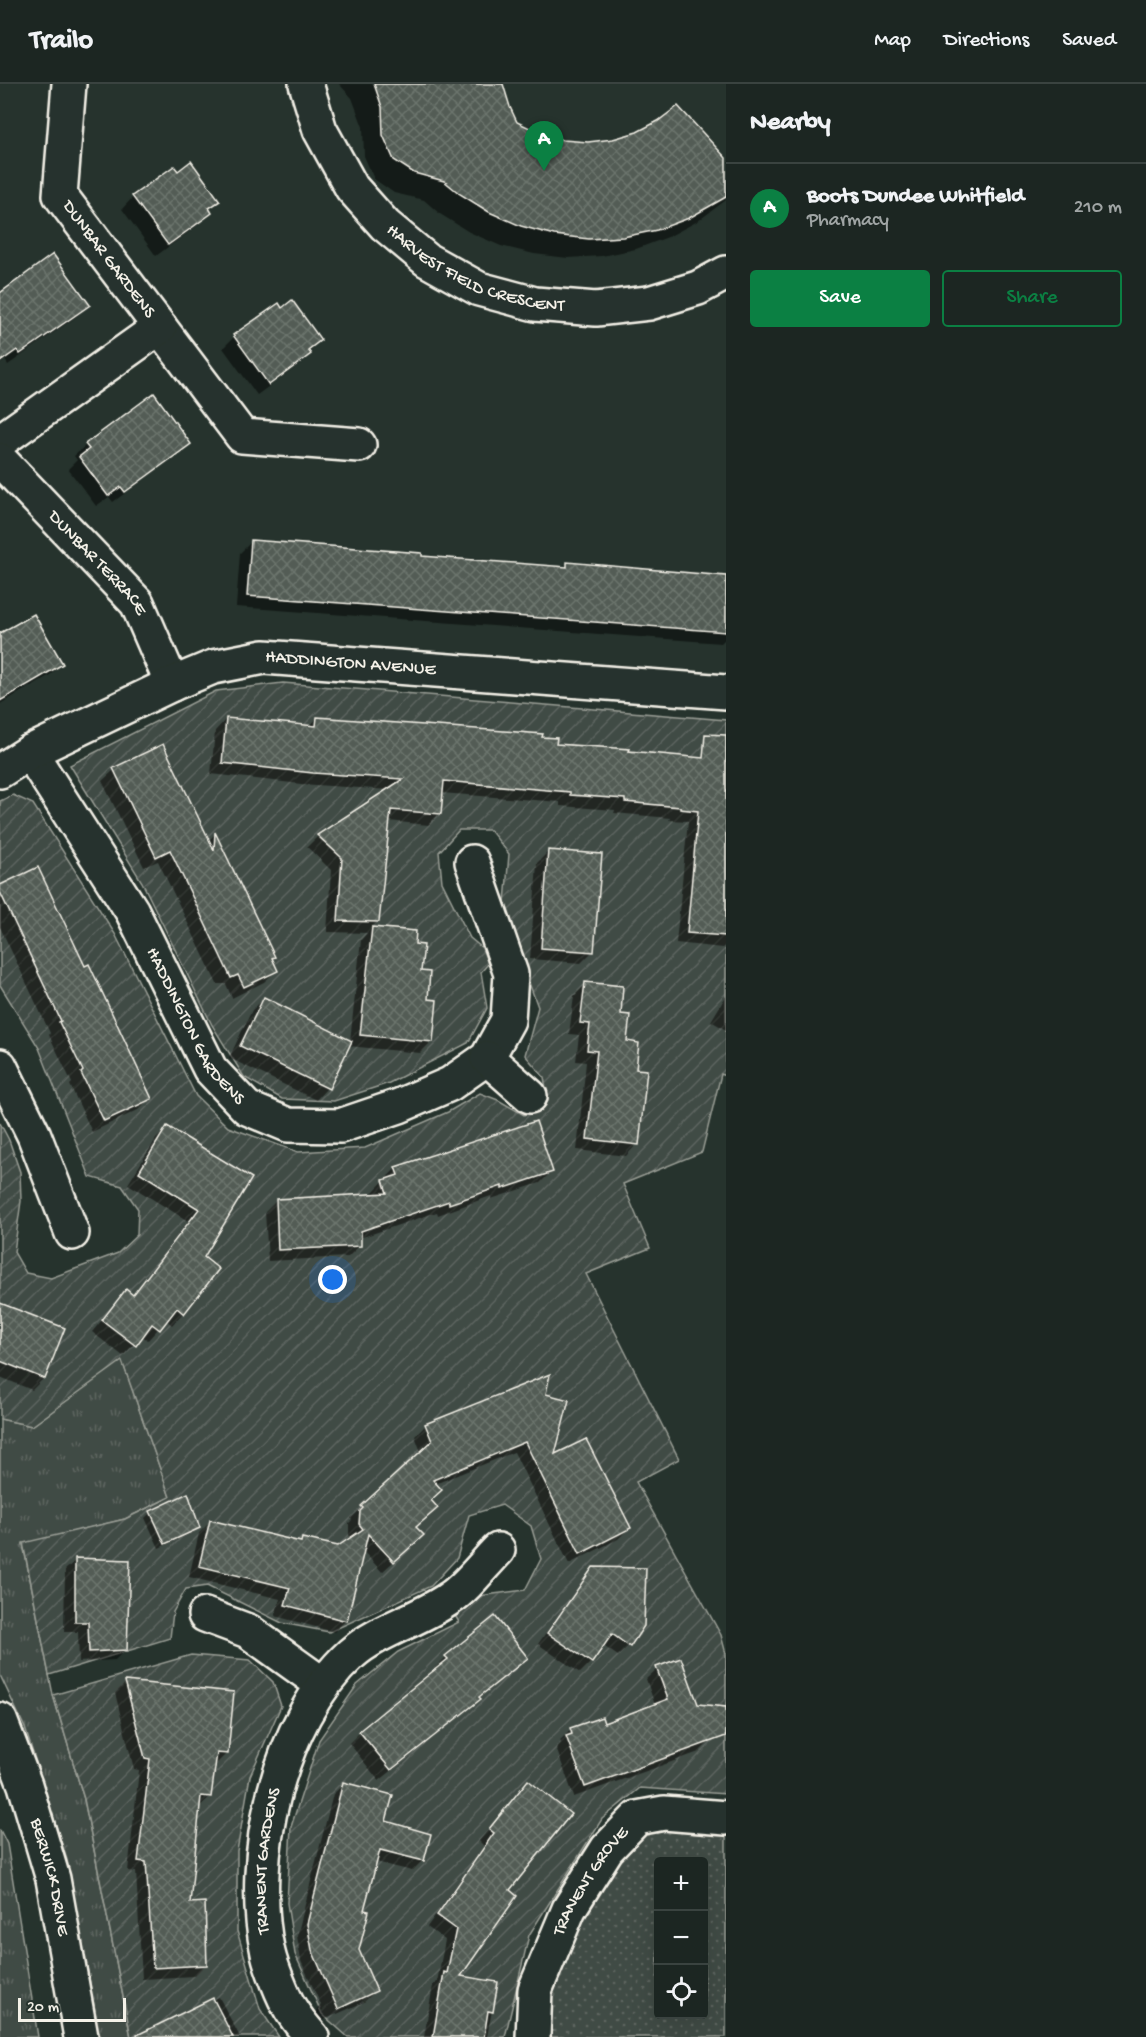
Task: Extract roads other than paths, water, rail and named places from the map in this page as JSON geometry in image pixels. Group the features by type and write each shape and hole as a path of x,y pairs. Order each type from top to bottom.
{"street":[{"name":"DUNBAR GARDENS","path":"69,84 60,195 242,436 359,445"},
{"name":"HARVEST FIELD CRESCENT","path":"306,84 320,130 352,188 385,225 427,260 479,289 535,304 596,309 649,303 698,288 726,273"},
{"name":"DUNBAR GARDENS","path":"0,441 160,327"},
{"name":"DUNBAR TERRACE","path":"0,460 136,603 172,684"},
{"name":"HADDINGTON AVENUE","path":"0,771 30,752 172,684 213,667 264,657 726,692"},
{"name":"HADDINGTON GARDENS","path":"30,752 132,911 210,1068 247,1108 288,1125 340,1126 399,1106 450,1084 487,1058 508,1020 511,974 472,862"},
{"path":"487,1058 530,1096"},
{"path":"0,1066 34,1135 72,1233"},
{"name":"TRANENT GARDENS","path":"312,2037 289,2007 268,1954 260,1897 266,1828 286,1754 322,1684 352,1653 393,1628 451,1598 498,1550"},
{"path":"205,1615 248,1631 322,1684"},
{"name":"BERWICK DRIVE","path":"0,1720 25,1785 52,1879 81,2037"},
{"name":"TRANENT GROVE","path":"533,2037 535,1990 568,1909 607,1849 637,1818 663,1813 726,1818"}],"place":[{"name":"Boots Dundee Whitfield","path":"544,171"}]}
